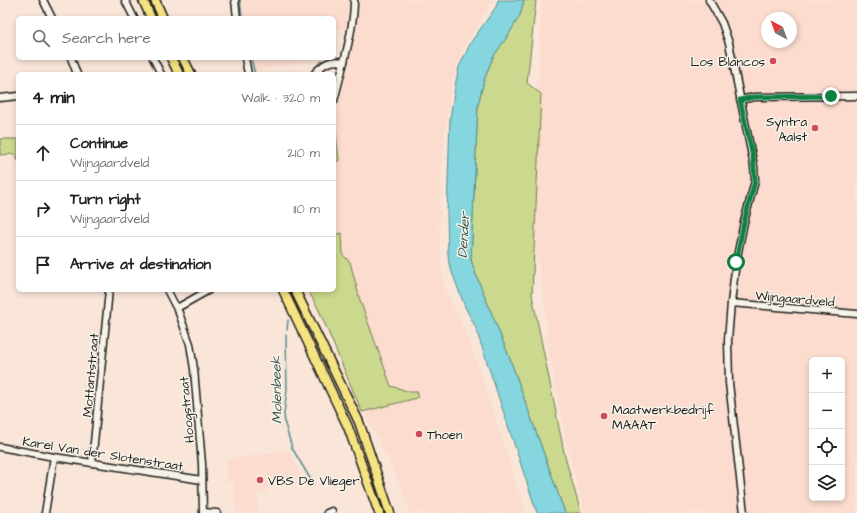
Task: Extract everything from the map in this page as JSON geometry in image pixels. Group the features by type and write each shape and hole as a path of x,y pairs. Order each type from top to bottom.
{"main road":[{"path":"143,0 151,16"},
{"path":"155,0 162,16"},
{"path":"172,60 178,72"},
{"path":"184,60 190,72"},
{"path":"284,292 348,426 379,513"},
{"path":"296,292 359,422 390,513"}],"street":[{"path":"43,0 51,16"},
{"path":"125,0 133,16"},
{"path":"234,0 237,16"},
{"path":"336,93 350,39 354,14 354,0"},
{"path":"709,0 722,23 729,42 753,157 755,181 742,229 736,262 728,340 729,383 744,513"},
{"path":"72,60 76,72"},
{"path":"154,60 160,72"},
{"path":"245,60 248,72"},
{"path":"316,72 327,62 333,60 344,62"},
{"path":"0,98 16,96"},
{"path":"740,100 754,97 857,96"},
{"name":"Mottantstraat","path":"92,463 109,292"},
{"name":"Hoogstraat","path":"168,292 177,308 190,344 202,464 203,512"},
{"path":"177,308 205,292"},
{"name":"Wijngaardveld","path":"731,303 857,314"},
{"name":"Karel Van der Slotenstraat","path":"0,447 202,480"},
{"path":"45,513 54,457"},
{"path":"203,512 218,513"}],"shaded area":[{"path":"240,0 493,0 463,49 452,83 445,129 441,182 439,230 441,266 445,287 471,345 526,513 410,513 403,491 308,292 336,292 336,117 356,32 336,28 336,16 242,16"},
{"path":"541,0 857,0 857,513 585,513 572,468 546,338 548,337 544,298 539,266 538,262 536,261 534,218"},
{"path":"251,60 318,60 254,71"},
{"name":"VBS De Vlieger","path":"289,450 301,476 291,482 266,486 267,493 257,494 257,501 259,501 258,513 236,512 234,482 226,482 226,460"}],"green space":[{"path":"524,0 536,0 527,83 541,94 532,295 565,457 581,513 565,513 510,359 471,260 478,105 484,80 493,57 520,15"},
{"path":"336,133 339,161 336,161"},
{"path":"0,139 16,139 16,156 15,154 0,155"},
{"path":"342,233 343,255 350,262 360,300 391,386 410,392 418,392 417,398 362,412 319,310 309,292 336,292 336,234"}],"water":[{"name":"Dender","path":"498,0 524,0 520,15 493,57 484,80 478,105 471,260 510,359 565,513 537,513 475,326 465,307 449,264 447,214 450,118 456,81 459,67 471,42 496,7"}],"waterway":[{"path":"240,0 242,16"},
{"path":"252,60 254,72"},
{"name":"Molenbeek","path":"287,330 288,320"},
{"name":"Molenbeek","path":"286,335 287,390 284,414 285,424 292,448 314,485"}],"place":[{"name":"Los Blancos","path":"773,61"},
{"name":"Syntra Aalst","path":"815,128"},
{"name":"Maatwerkbedrijf MAAAT","path":"604,416"},
{"name":"Thoen","path":"419,434"},
{"name":"VBS De Vlieger","path":"260,480"}],"route":[{"path":"736,262 744,222 755,181 753,157 740,100 754,97 831,96"}]}
